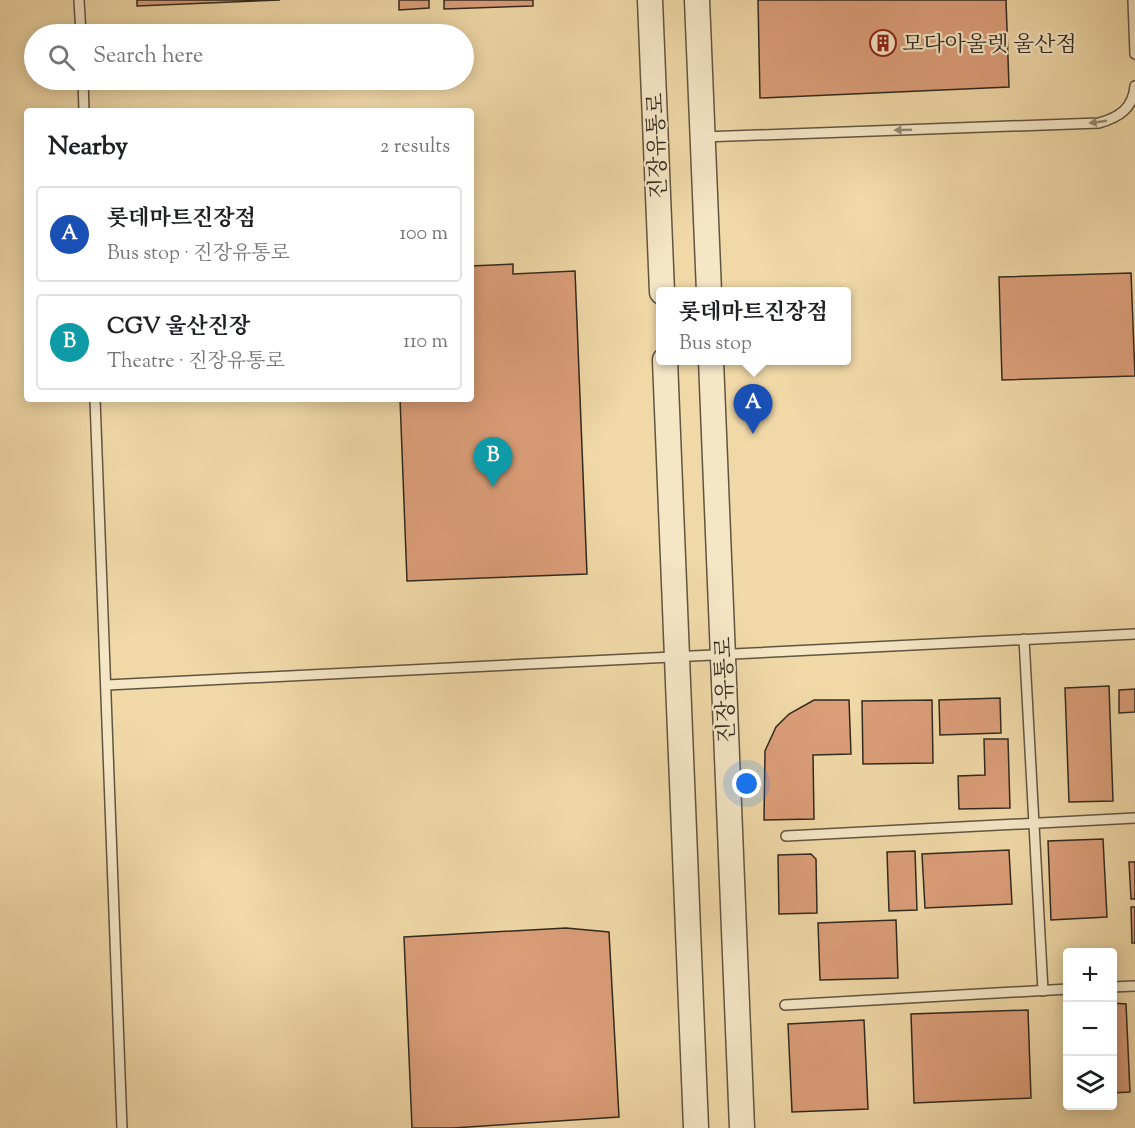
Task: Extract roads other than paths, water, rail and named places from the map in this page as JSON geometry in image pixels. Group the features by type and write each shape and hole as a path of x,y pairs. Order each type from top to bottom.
{"street":[{"name":"진장유통로","path":"650,0 662,287"},
{"name":"진장유통로","path":"697,0 709,287"},
{"name":"진장유통로","path":"665,365 696,1128"},
{"name":"진장유통로","path":"711,365 742,1128"}],"lane":[{"path":"80,0 81,24"},
{"path":"1133,0 1135,54"},
{"path":"702,137 1099,123 1116,118 1129,108 1135,86"},
{"path":"83,90 84,108"},
{"path":"95,402 122,1128"},
{"path":"107,685 1135,634"},
{"path":"1024,639 1043,991"},
{"path":"786,836 1135,818"},
{"path":"1117,987 1135,986"},
{"path":"785,1005 1063,989"}],"place":[{"name":"모다아울렛 울산점","path":"883,43"},
{"name":"롯데마트진장점","path":"753,434"},
{"name":"CGV 울산진장","path":"493,487"}]}
